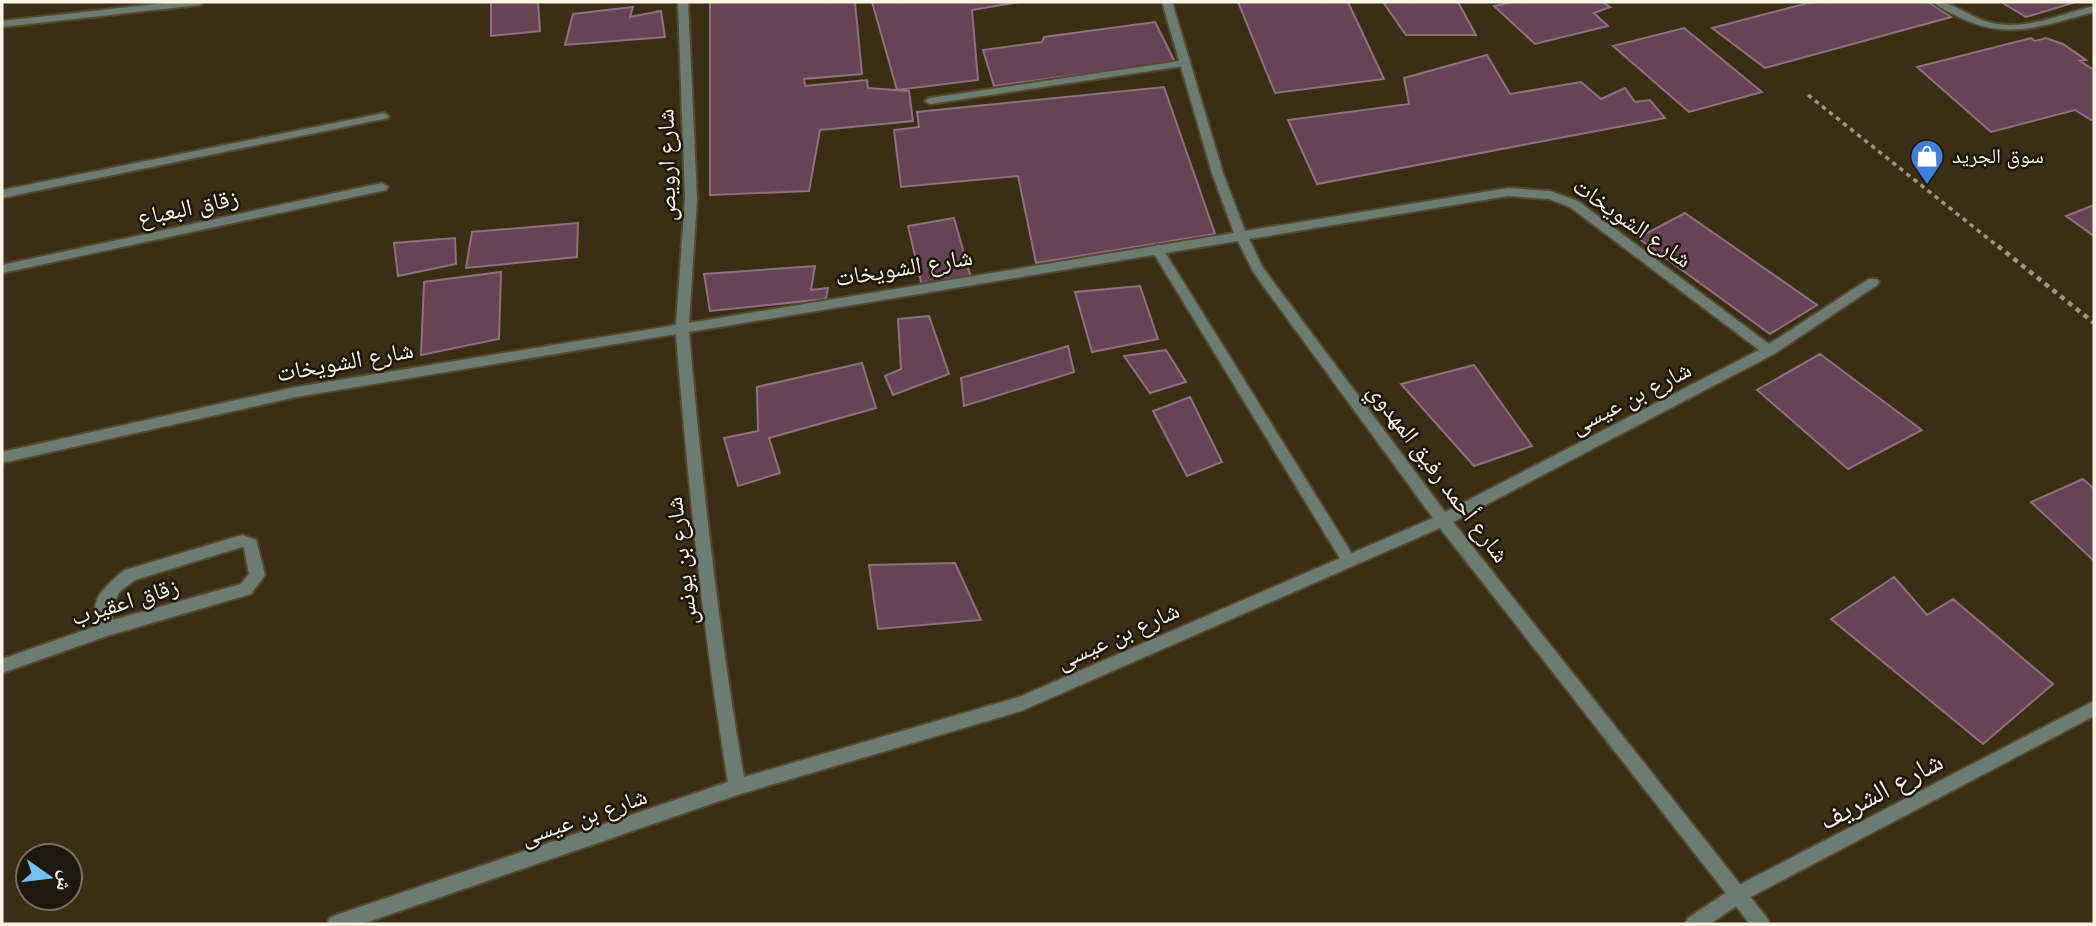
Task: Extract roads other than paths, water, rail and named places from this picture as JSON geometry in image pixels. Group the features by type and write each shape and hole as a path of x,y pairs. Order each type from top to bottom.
{"street":[{"path":"2,24 199,2"},
{"name":"شارع ارويص","path":"682,328 691,199 683,2"},
{"name":"شارع أحمد رفيق المهدوي","path":"1167,2 1239,236 1258,270 1443,520 1761,924"},
{"path":"1938,2 1971,19 1997,27 2025,26 2094,9"},
{"path":"930,101 1186,63"},
{"path":"2,194 384,116"},
{"name":"زقاق البعباع","path":"2,269 382,187"},
{"name":"شارع الشويخات","path":"2,457 296,392 1508,192 1531,191 1550,195 1584,211 1769,352"},
{"path":"1157,249 1349,561"},
{"name":"شارع بن عيسى","path":"336,924 737,787 1021,704 1443,520 1769,352 1873,282"},
{"name":"شارع بن يونس","path":"682,328 698,504 719,680 737,787"},
{"name":"زقاق اعقيرب","path":"2,666 107,629 246,589 257,575 257,565 248,541 155,565 130,575 115,586 103,607 107,629"},
{"name":"شارع الشريف","path":"1694,924 1739,894 2094,708"}],"place":[{"name":"سوق الجريد","path":"1927,186"}]}
